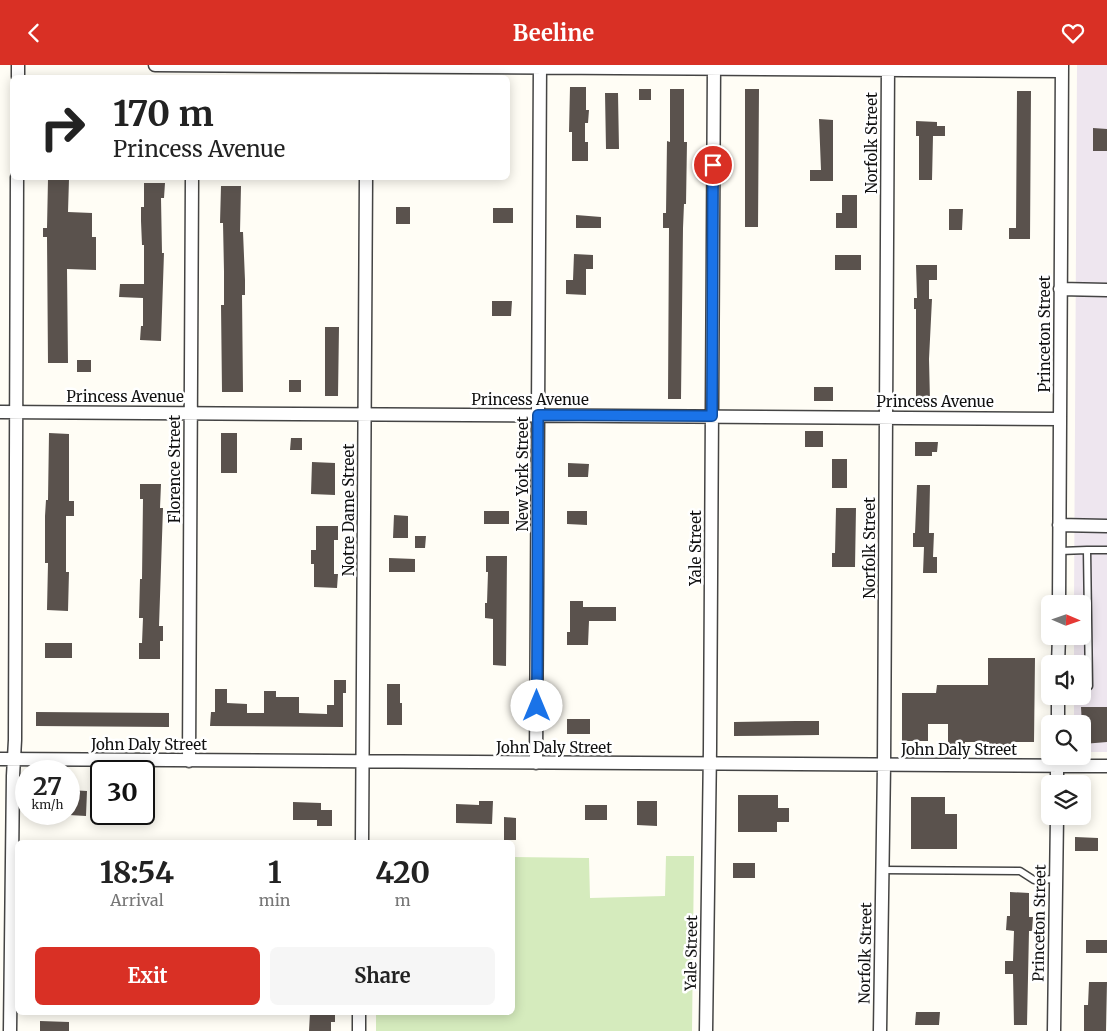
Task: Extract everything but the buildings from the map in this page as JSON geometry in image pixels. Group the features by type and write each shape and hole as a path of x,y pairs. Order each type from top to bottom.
{"street":[{"path":"155,65 367,70 540,66 1062,68"},
{"name":"New York Street","path":"536,763 540,66"},
{"name":"Yale Street","path":"706,1031 710,764 714,67"},
{"name":"Norfolk Street","path":"880,1031 884,765 888,67"},
{"name":"Princeton Street","path":"1059,595 1062,68"},
{"path":"10,1031 15,730 17,180"},
{"name":"Florence Street","path":"189,761 192,180"},
{"name":"Notre Dame Street","path":"362,840 366,180"},
{"path":"1060,289 1107,290"},
{"name":"Princess Avenue","path":"0,412 1060,419"},
{"path":"1059,525 1107,525"},
{"name":"John Daly Street","path":"0,759 884,765 1041,761"},
{"name":"John Daly Street","path":"1091,764 1107,766"},
{"name":"Princeton Street","path":"1054,1031 1057,825"},
{"path":"359,1015 359,1031"}],"lane":[{"path":"1087,550 1089,655"},
{"path":"1060,551 1107,550"},
{"path":"882,870 1020,871 1034,880 1056,879"}],"shaded area":[{"path":"1077,65 1107,65 1107,752 1091,752 1091,715 1074,715 1074,705 1091,705 1091,655 1074,655 1074,645 1091,645 1091,595 1074,595"}],"green space":[{"path":"666,856 694,856 692,1031 376,1031 376,1015 515,1015 515,857 589,858 590,898 665,896"}],"route":[{"path":"537,706 538,415 712,416 713,165"}]}
